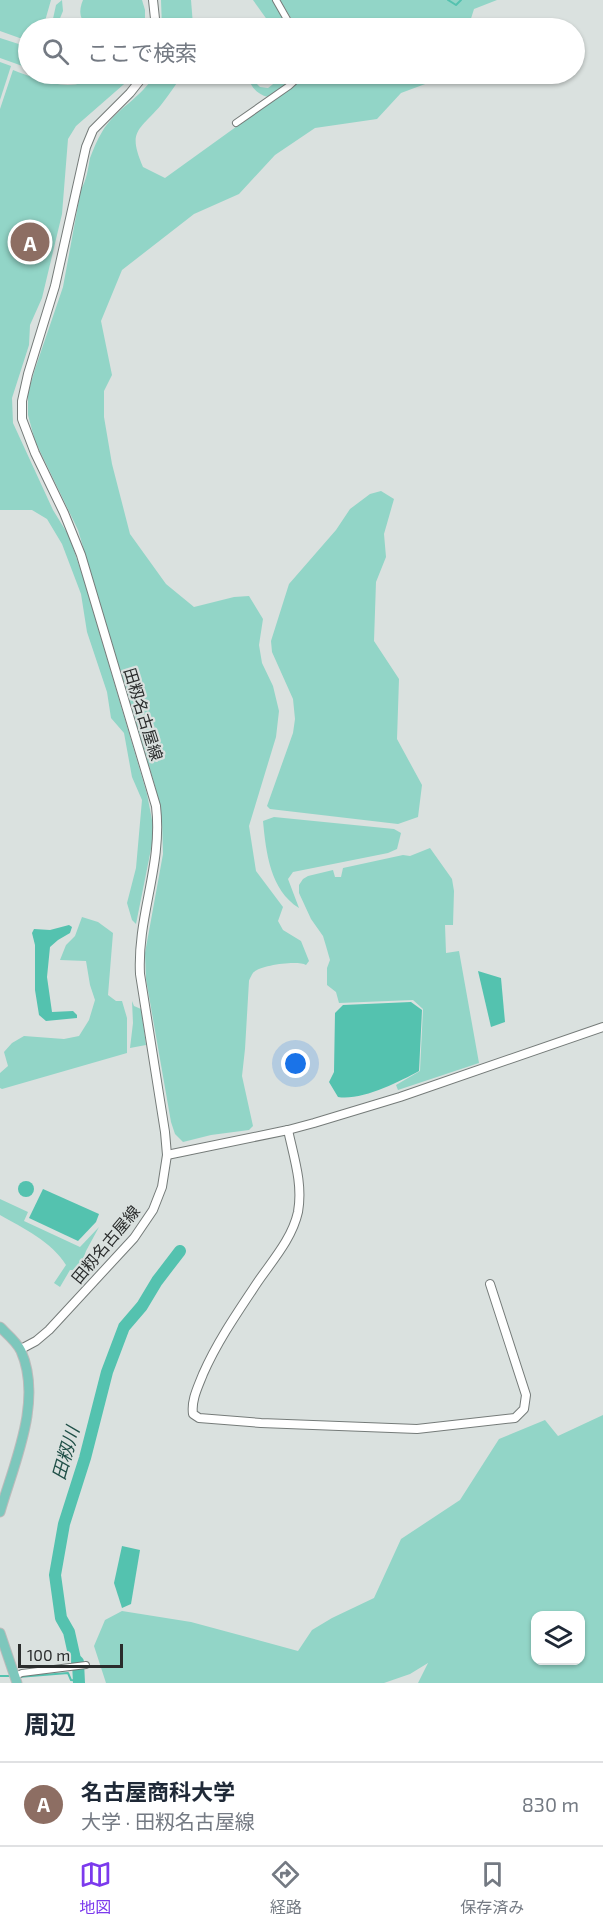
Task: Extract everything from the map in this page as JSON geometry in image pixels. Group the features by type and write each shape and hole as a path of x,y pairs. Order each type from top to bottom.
{"main road":[{"path":"153,0 155,18"},
{"name":"田籾名古屋線","path":"21,1349 36,1341 49,1330 134,1238 153,1210 162,1187 167,1155 140,974 139,952 157,851 156,806 81,555 22,419 22,401 28,374 55,286 86,147 93,130 137,84"},
{"path":"0,1327 21,1349 30,1394 28,1417 0,1512"},
{"path":"0,1633 16,1680"}],"street":[{"path":"276,0 286,18"},
{"path":"236,123 291,84"},
{"path":"167,1155 288,1130 400,1097 603,1027"},
{"path":"288,1130 299,1179 300,1199 297,1215 285,1243 213,1351 193,1401 193,1414 199,1419 417,1429 515,1418 524,1409 526,1395 490,1284"},
{"path":"16,1680 22,1673 83,1665"}],"shaded area":[{"path":"0,0 51,0 46,18 18,18 18,37 0,31"},
{"path":"62,0 63,11 60,18 53,18 56,5"},
{"path":"83,0 142,0 145,18 82,18"},
{"path":"161,0 191,0 192,18 162,18"},
{"path":"253,0 273,0 283,18 266,18"},
{"path":"280,0 497,0 474,9 471,18 291,18"},
{"path":"0,38 18,44 18,64 0,58"},
{"path":"0,62 11,66 0,100"},
{"path":"13,70 18,72 18,84 124,84 76,126 68,139 62,214 42,298 30,325 29,345 12,398 13,423 53,510 69,536 83,577 147,794 153,825 152,844 136,924 132,920 127,903 136,868 142,800 132,777 124,733 111,718 107,692 87,632 81,594 62,544 47,519 32,510 0,510 0,109"},
{"path":"148,84 176,84 161,105 141,126 136,138 138,155 143,167 165,178 296,84 425,84 401,93 377,119 315,128 275,155 239,194 194,214 122,270 101,321 112,375 104,391 104,417 112,464 130,534 166,584 194,607 234,597 249,596 263,619 259,645 262,663 273,686 279,711 276,737 249,826 256,871 283,907 278,921 283,930 301,941 309,961 306,965 288,963 264,967 253,972 249,980 242,1076 253,1126 249,1130 211,1135 183,1142 175,1134 171,1122 146,979 145,953 163,854 162,820 155,786 78,530 35,441 28,415 28,393 63,287 81,189 90,158 107,124"},
{"path":"251,84 268,88 273,84 288,84 268,97 261,94"},
{"path":"381,491 394,499 384,534 386,557 376,582 374,641 399,679 397,739 422,785 418,817 398,824 270,809 267,806 293,733 295,719 293,699 272,652 271,641 289,584 336,530 350,509 370,494"},
{"path":"274,817 394,829 401,833 397,849 388,853 293,872 288,879 299,908 282,891 271,869 263,821"},
{"path":"430,848 452,879 453,925 445,925 446,953 459,951 479,1063 398,1090 396,1085 420,1071 423,1009 413,1000 339,1003 336,992 327,985 327,968 330,960 323,936 311,919 299,893 299,885 308,876 333,870 335,877 341,877 343,868 403,855 410,856"},
{"path":"82,917 98,922 113,933 108,995 116,1001 122,1001 127,1018 127,1053 2,1089 0,1088 0,1073 8,1066 4,1052 12,1043 24,1036 64,1039 79,1036 89,1020 95,1000 86,961 60,960 66,945 75,936"},
{"path":"69,925 72,927 70,933 50,947 47,977 52,1012 73,1011 77,1018 46,1021 39,1015 35,990 35,945 32,933 34,929 50,930"},
{"path":"478,971 501,978 505,1022 491,1027"},
{"path":"132,1001 134,1006 141,1009 146,1045 130,1048 133,1023"},
{"path":"411,1002 422,1010 419,1071 368,1093 338,1097 329,1082 334,1072 335,1013 343,1005"},
{"path":"23,1181 29,1181 34,1189 32,1195 23,1197 18,1192 18,1186"},
{"path":"43,1189 99,1214 96,1222 78,1241 29,1218"},
{"path":"0,1199 28,1212 24,1221 80,1247 99,1227 79,1270 70,1270 60,1287 54,1283 66,1265 45,1242 0,1215"},
{"path":"603,1415 603,1683 418,1683 428,1663 410,1674 384,1683 106,1683 94,1646 105,1620 122,1611 191,1622 298,1651 312,1630 374,1598 401,1539 460,1500 499,1439 545,1420 558,1436"},
{"path":"122,1546 140,1550 131,1604 122,1608 114,1583"}],"waterway":[{"path":"448,0 456,5 461,0"},
{"name":"田籾川","path":"79,1683 78,1662 75,1659 69,1632 61,1618 55,1575 64,1524 85,1458 107,1372 124,1327 142,1306 157,1281 180,1251"},
{"path":"18,1677 68,1673 71,1680 79,1681"},
{"path":"0,1676 12,1676"}],"place":[{"name":"名古屋商科大学","path":"30,242"}]}
